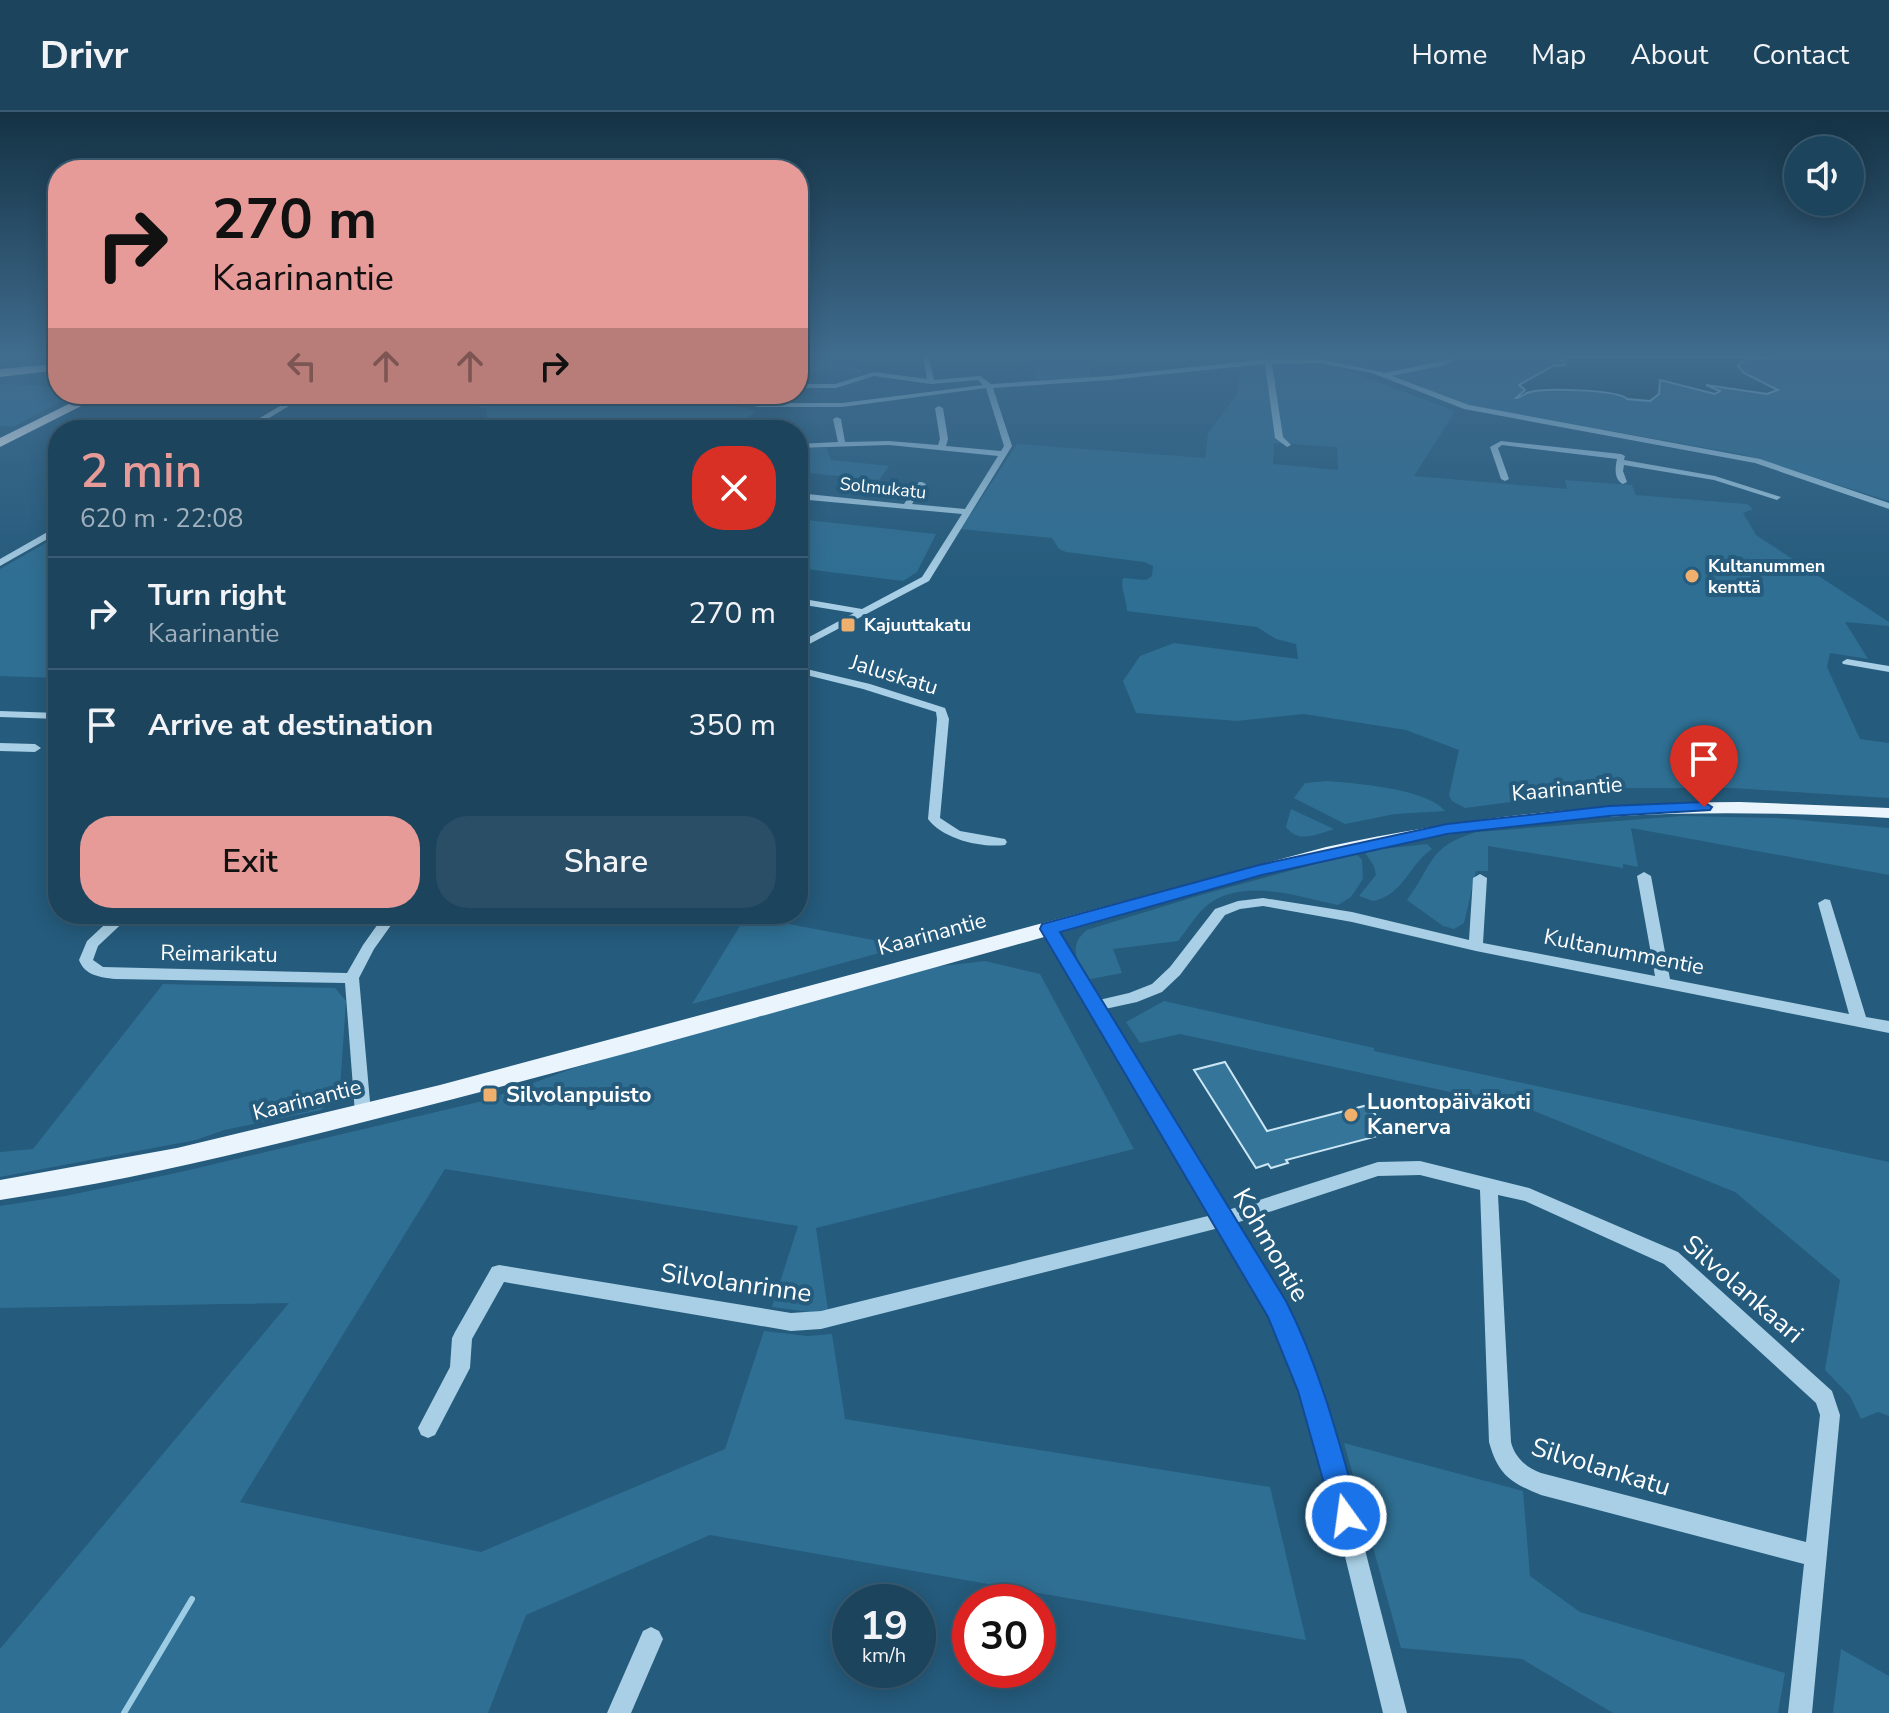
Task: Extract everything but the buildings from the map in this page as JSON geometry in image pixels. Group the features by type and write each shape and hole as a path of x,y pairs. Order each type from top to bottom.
{"highway":[{"path":"0,443 25,432"}],"main road":[{"name":"Kaarinantie","path":"0,1190 191,1154 446,1093 1278,866 1369,844 1492,822 1660,808 1758,807 1889,813"}],"street":[{"path":"840,432 842,444"},
{"path":"941,448 943,432"},
{"path":"808,642 926,579 1004,454 1007,441 1004,432"},
{"path":"1278,432 1279,438 1287,445"},
{"path":"1602,432 1757,461 1889,506"},
{"path":"1623,482 1620,460 1625,436"},
{"name":"Solmukatu","path":"808,446 889,443 1004,454"},
{"path":"1505,479 1494,447 1501,443 1702,475 1777,497"},
{"path":"907,506 922,484"},
{"name":"Solmukatu","path":"808,497 965,512"},
{"path":"0,563 48,535"},
{"path":"808,603 864,612"},
{"path":"1847,662 1889,669"},
{"name":"Jaluskatu","path":"808,672 866,686 941,710 943,719 934,819 940,827 952,832 1000,842"},
{"path":"0,714 48,716"},
{"path":"0,747 35,748"},
{"path":"1644,876 1663,981"},
{"path":"1476,946 1480,878"},
{"name":"Kultanummentie","path":"1094,1006 1146,994 1157,988 1175,971 1220,912 1238,905 1278,903 1476,946 1889,1027"},
{"path":"1825,903 1859,1021"},
{"name":"Reimarikatu","path":"114,924 88,949 88,965 99,972 352,978"},
{"path":"363,1113 352,978 386,924"},
{"name":"Kohmontie","path":"1049,929 1224,1219 1295,1346 1312,1391 1395,1713"},
{"name":"Silvolankaari","path":"1224,1219 1378,1169 1420,1168 1529,1195 1671,1258 1825,1398 1829,1426 1800,1713"},
{"name":"Silvolankatu","path":"1489,1184 1500,1442 1502,1456 1511,1469 1541,1484 1814,1555"},
{"name":"Silvolanrinne","path":"428,1428 460,1368 462,1338 499,1273 803,1322 839,1318 1224,1219"},
{"path":"619,1713 651,1639"}],"shaded area":[{"path":"1442,432 1414,476 1567,489 1565,480 1632,485 1636,495 1747,504 1753,509 1743,513 1756,535 1889,622 1889,626 1845,622 1868,659 1830,653 1827,667 1860,739 1889,743 1889,798 1731,788 1617,788 1465,808 1452,801 1449,795 1459,750 1406,730 1304,714 1237,721 1136,713 1123,681 1140,656 1174,643 1298,659 1296,644 1276,639 1257,627 1127,611 1123,578 1146,580 1152,576 1153,566 1144,562 1066,552 1059,549 1052,538 961,529 1017,444 1205,458 1208,433","holes":["1274,443 1337,447 1338,470 1273,464"]},
{"path":"1615,432 1889,432 1889,501 1741,454"},
{"path":"808,448 826,448 831,460 889,466 879,480 808,473"},
{"path":"808,520 936,534 917,572 903,581 808,569"},
{"path":"48,542 48,678 0,676 0,569"},
{"path":"1327,781 1408,792 1436,803 1445,811 1395,814 1345,824 1294,798 1305,783"},
{"path":"1291,809 1334,829 1308,836 1297,835 1286,827"},
{"path":"1682,816 1777,818 1889,828 1889,875 1631,828 1638,867 1623,864 1623,868 1488,846 1488,871 1476,871 1464,923 1454,929 1443,926 1407,900 1440,850 1461,837 1477,832"},
{"path":"1427,844 1432,849 1392,892 1373,901 1359,896 1376,875 1364,851"},
{"path":"1356,853 1362,860 1363,879 1351,897 1338,905 1273,892 1240,892 1225,896 1206,906 1178,941 1113,949 1122,973 1086,980 1076,948 1087,930 1204,894"},
{"path":"741,924 788,924 905,946 692,1004"},
{"path":"985,961 1040,974 1134,1149 816,1228 828,1310 809,1312 772,1307 798,1226 445,1169 240,1502 481,1552 725,1449 764,1331 807,1336 832,1334 845,1419 1270,1487 1306,1640 1056,1596 1056,1584 988,1584 710,1535 526,1615 488,1713 0,1713 0,1649 289,1303 0,1308 0,1206 176,1173 483,1101 577,1067 933,967"},
{"path":"163,984 335,988 346,1001 340,1089 321,1110 224,1130 196,1140 0,1177 0,1152 33,1149"},
{"path":"1164,1001 1374,1048 1374,1051 1889,1162 1889,1416 1878,1412 1861,1419 1850,1396 1825,1370 1840,1280 1735,1192 1529,1109 1180,1034 1140,1043 1126,1022"},
{"path":"1344,1443 1523,1491 1530,1576 1580,1612 1785,1673 1778,1713 1613,1713 1522,1659 1401,1648"},
{"path":"1841,1649 1889,1676 1889,1713 1833,1713"}],"waterway":[{"path":"124,1713 192,1599"}],"place":[{"name":"Kultanummen kenttä","path":"1692,576"},
{"name":"Kajuuttakatu","path":"848,625"},
{"name":"Silvolanpuisto","path":"490,1095"},
{"name":"Luontopäiväkoti Kanerva","path":"1351,1115"}],"route":[{"path":"1346,1516 1312,1391 1277,1309 1049,929 1259,871 1447,829 1609,811 1704,807"}]}
